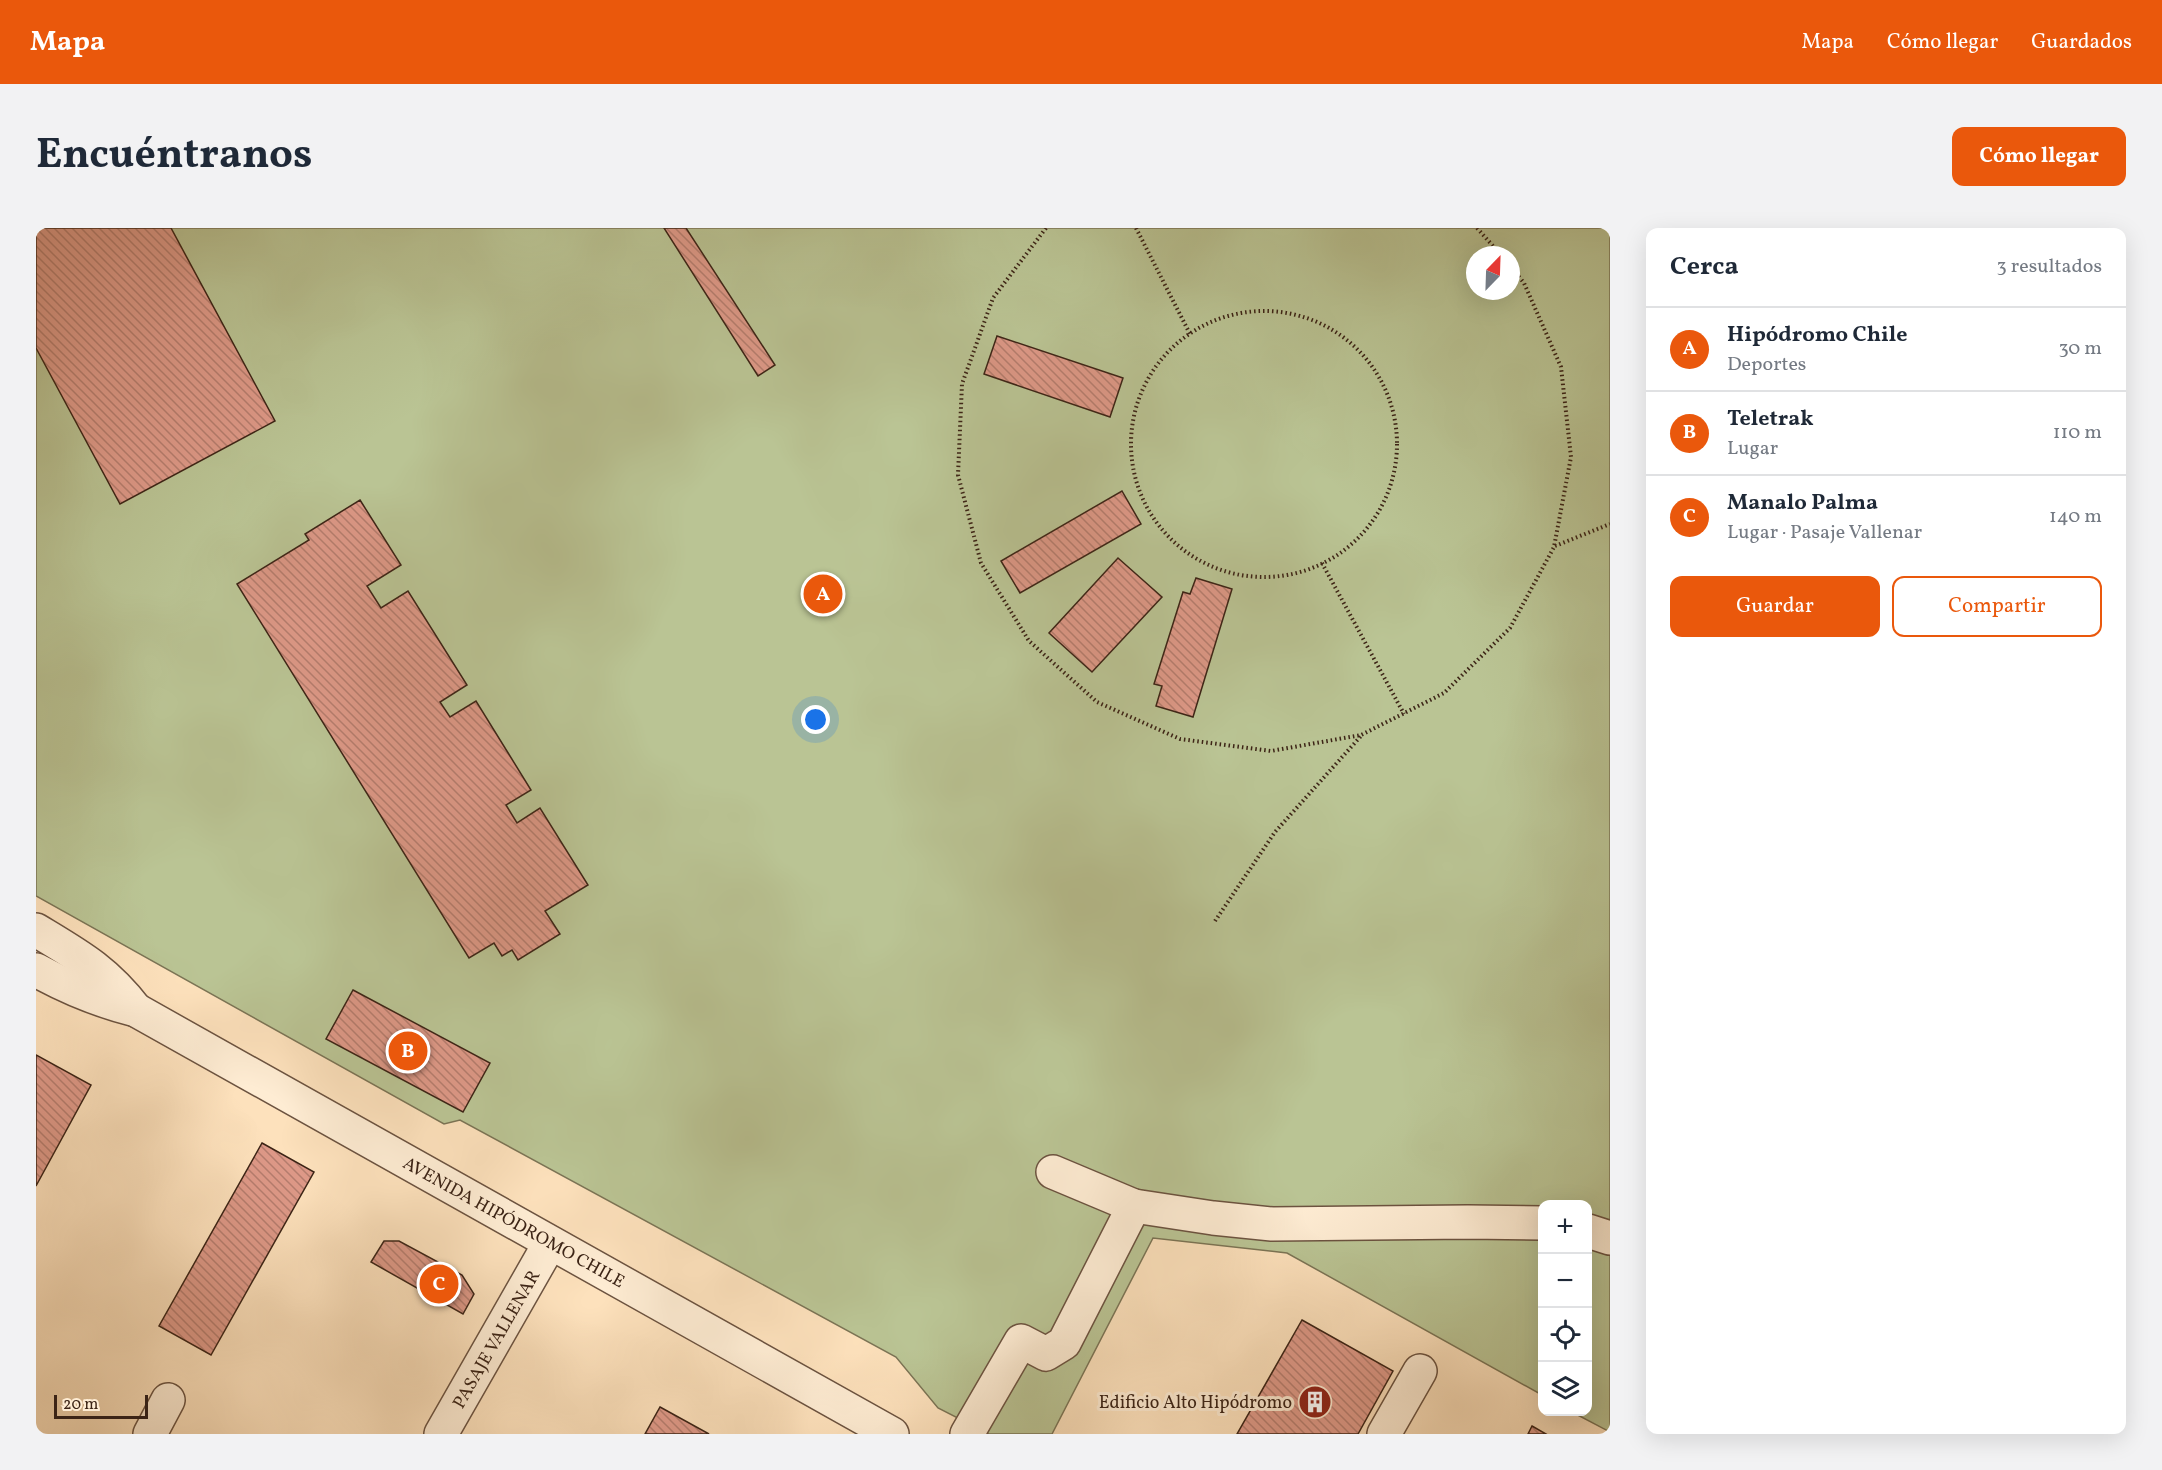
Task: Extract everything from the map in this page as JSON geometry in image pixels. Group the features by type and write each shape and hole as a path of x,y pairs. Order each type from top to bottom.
{"street":[{"name":"AVENIDA HIPÓDROMO CHILE","path":"36,930 90,962 107,977 136,1010"},
{"name":"AVENIDA HIPÓDROMO CHILE","path":"36,970 93,998 136,1010 892,1434"},
{"path":"1053,1172 1134,1206 1214,1218 1272,1224 1468,1221 1538,1224"},
{"path":"967,1434 1021,1341 1046,1354 1064,1342 1134,1206"},
{"path":"1592,1233 1610,1238"},
{"name":"PASAJE VALLENAR","path":"441,1434 550,1243"},
{"path":"1384,1434 1420,1371"},
{"path":"150,1434 168,1400"}],"path":[{"path":"1046,228 993,298 962,384 958,475 981,563 1029,641 1097,702 1180,739 1271,751 1361,735 1444,693 1510,628 1554,547 1571,457 1560,367 1520,277"},
{"path":"1136,228 1190,334"},
{"path":"1478,228 1493,246"},
{"path":"1279,312 1318,322 1351,343 1377,374 1394,410 1398,450 1390,489 1371,525 1342,553 1322,563 1306,571 1267,578 1227,573 1191,557 1161,530 1140,496 1130,458 1132,418 1145,381 1169,349 1202,325 1239,313 1279,312"},
{"path":"1554,547 1610,524"},
{"path":"1322,563 1404,714"},
{"path":"1215,921 1275,832 1361,735"}],"green space":[{"path":"36,228 1610,228 1610,1432 1580,1416 1592,1416 1592,1200 1538,1200 1538,1393 1287,1253 1153,1238 1052,1434 989,1434 938,1408 896,1357 460,1120 444,1124 36,896"}],"building":[{"path":"36,228 171,228 275,421 120,504 36,348"},
{"path":"664,228 686,228 775,365 758,376"},
{"path":"997,336 1123,378 1110,417 984,374"},
{"path":"1122,491 1141,524 1020,593 1001,561"},
{"path":"360,500 401,565 367,586 381,608 408,591 467,685 440,702 450,717 476,701 531,790 506,805 517,823 540,808 588,885 545,911 560,934 518,960 512,950 502,956 494,943 469,958 237,584 309,540 305,534"},
{"path":"1118,558 1162,597 1092,672 1049,633"},
{"path":"1196,578 1232,589 1193,717 1156,706 1162,686 1154,684 1183,592 1190,594"},
{"path":"353,990 490,1063 463,1112 326,1039"},
{"path":"36,1055 91,1085 36,1186"},
{"path":"262,1143 314,1172 211,1355 159,1326"},
{"path":"384,1241 399,1241 462,1275 474,1294 463,1314 371,1262"},
{"name":"Edificio Alto Hipódromo","path":"1302,1320 1393,1371 1358,1434 1237,1434"},
{"path":"660,1407 709,1434 645,1434"},
{"path":"1532,1426 1546,1434 1528,1434"}],"place":[{"name":"Hipódromo Chile","path":"823,594"},
{"name":"Teletrak","path":"408,1051"},
{"name":"Manalo Palma","path":"439,1284"},
{"name":"Edificio Alto Hipódromo","path":"1315,1402"}]}
